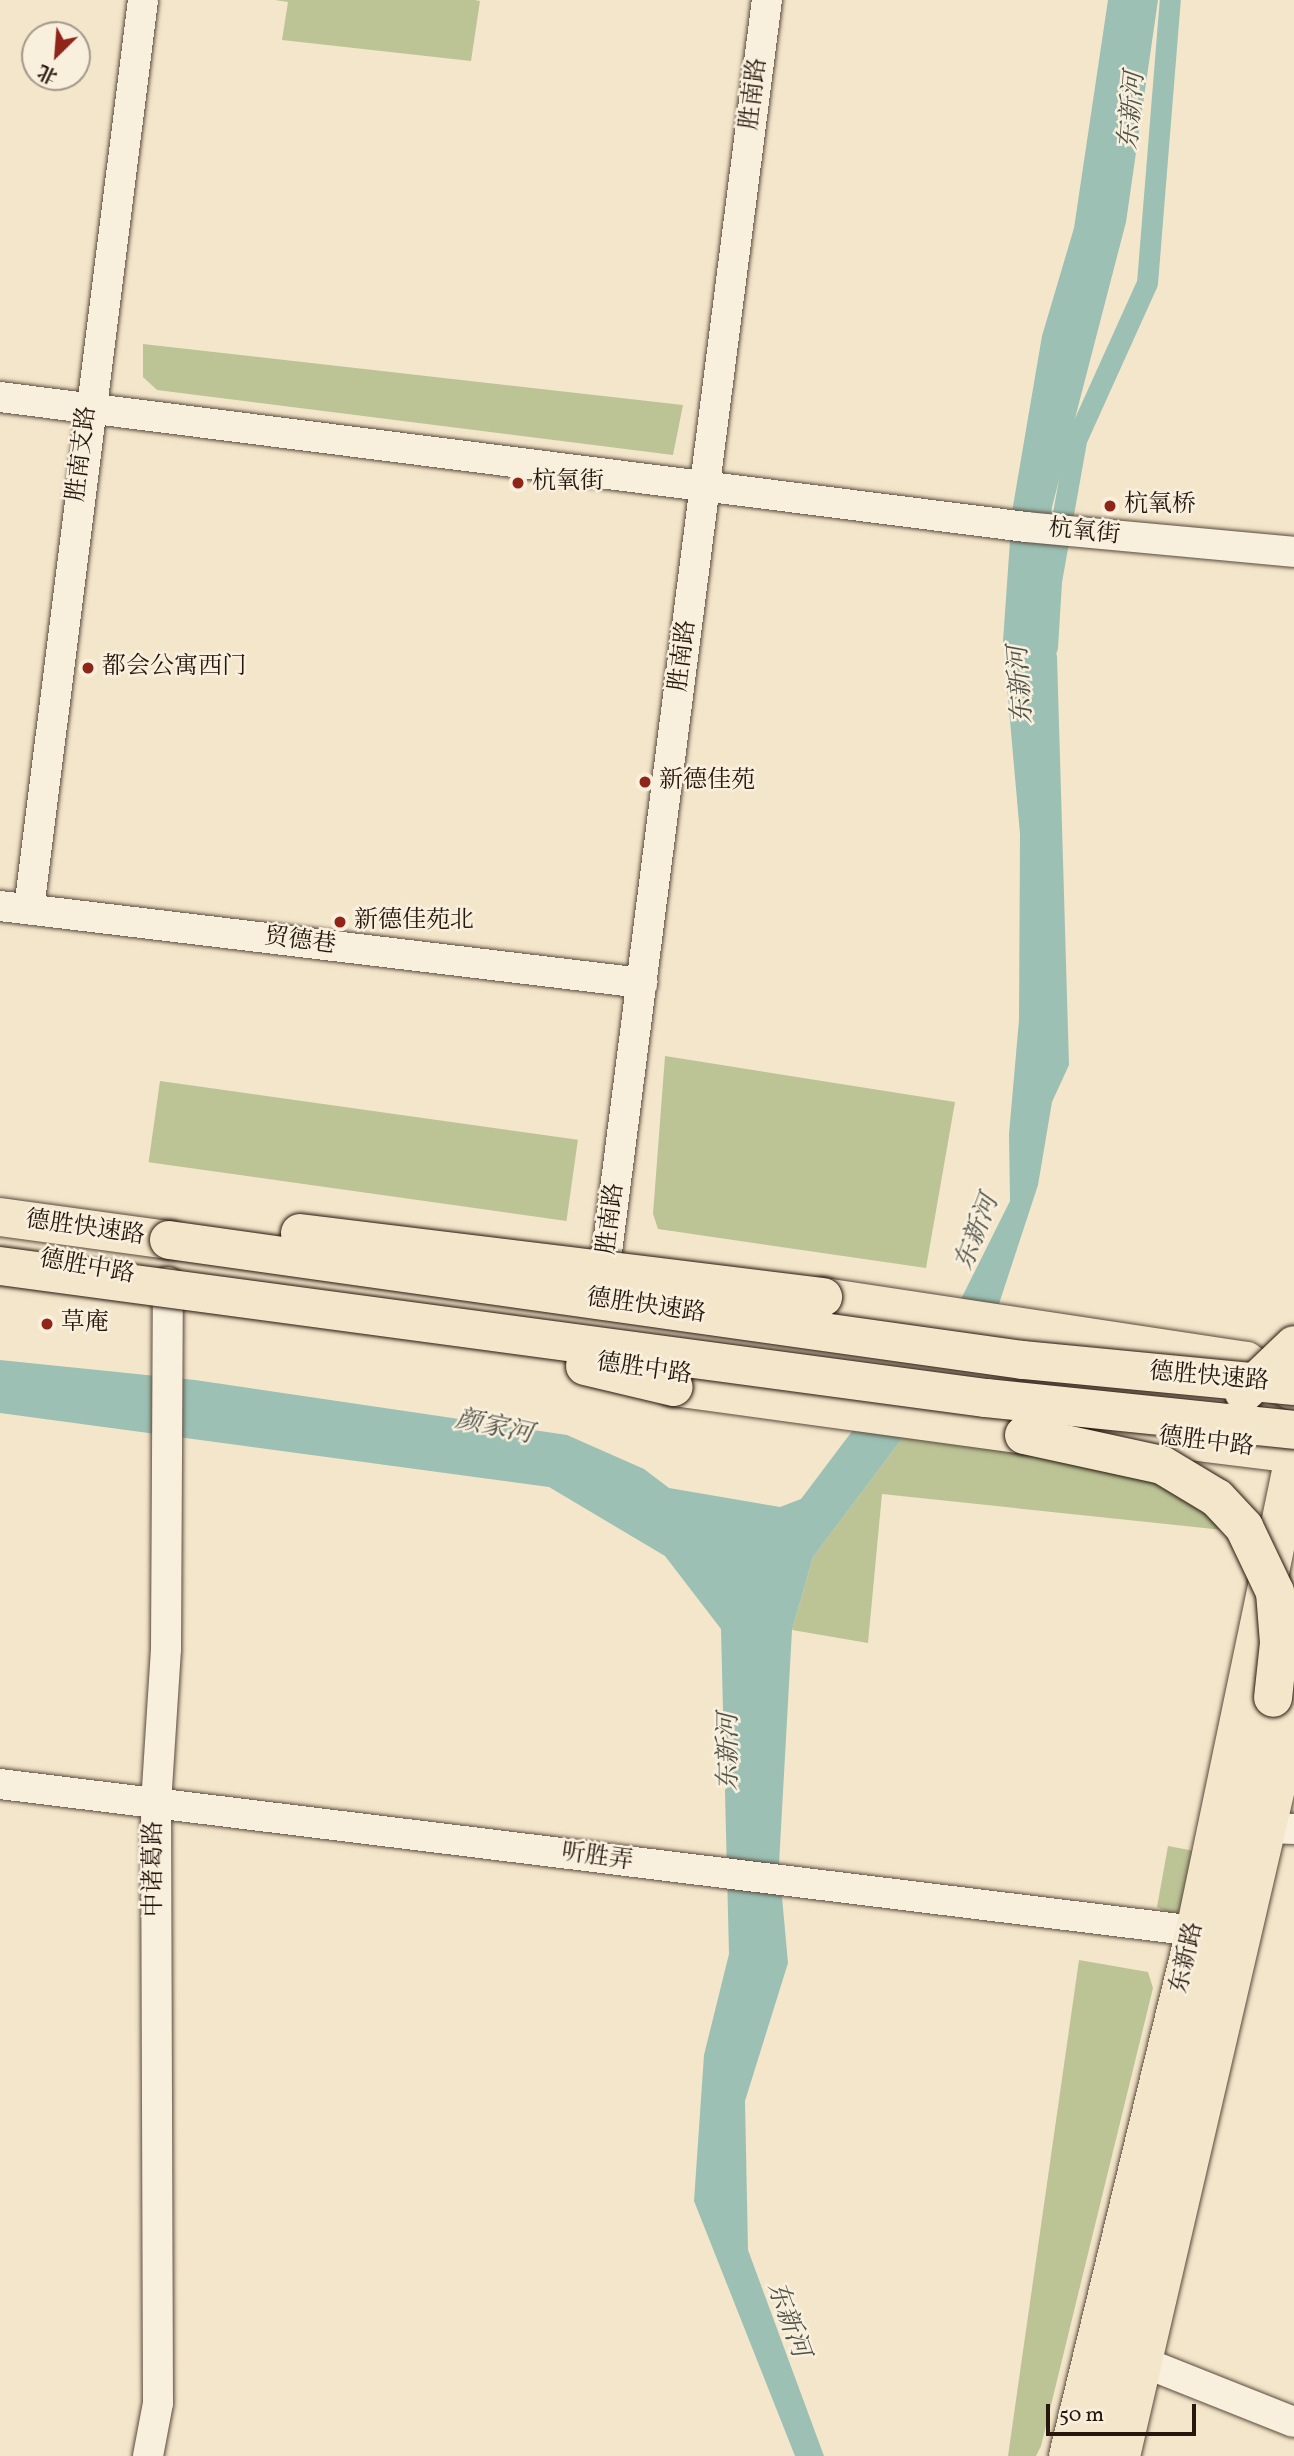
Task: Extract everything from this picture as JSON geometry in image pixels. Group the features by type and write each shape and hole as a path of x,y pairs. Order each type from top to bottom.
{"main road":[{"name":"德胜快速路","path":"0,1217 1023,1360 1294,1386"},
{"name":"德胜中路","path":"0,1230 898,1352 1294,1395"},
{"path":"169,1240 300,1233 1172,1347 1246,1361 1294,1395"},
{"name":"德胜中路","path":"0,1253 168,1282 415,1339 1294,1456"},
{"name":"德胜快速路","path":"0,1266 986,1398 1294,1430"},
{"path":"393,1318 674,1387 1024,1435 1162,1465 1226,1508 1250,1538 1275,1592 1283,1704"},
{"path":"1024,1435 1147,1425 1209,1412 1247,1392 1294,1345"},
{"name":"东新路","path":"1068,2456 1195,1931 1294,1456"},
{"path":"1093,2456 1283,1704 1294,1636"},
{"name":"东新路","path":"1121,2456 1281,1828 1283,1704"}],"street":[{"name":"胜南支路","path":"14,907 89,408 143,0"},
{"name":"胜南路","path":"600,1312 767,0"},
{"name":"杭氧街","path":"0,397 1026,527 1294,552"},
{"name":"贸德巷","path":"14,907 642,983"},
{"name":"中诸葛路","path":"148,2456 158,2403 156,1804 166,1649 168,1282"},
{"name":"听胜弄","path":"0,1784 812,1887 1195,1931"},
{"path":"1143,2362 1294,2422"}],"green space":[{"path":"275,0 480,1 471,61 282,40 288,2"},
{"path":"143,344 683,405 673,455 157,390 143,377"},
{"path":"665,1056 955,1102 926,1268 658,1229 653,1214"},
{"path":"160,1081 578,1140 566,1221 149,1162"},
{"path":"904,1436 1119,1468 1184,1496 1223,1530 882,1494 868,1643 792,1630 813,1557"},
{"path":"1168,1846 1200,1852 1184,1921 1157,1907"},
{"path":"1079,1960 1148,1972 1153,1988 1041,2446 1036,2456 1008,2456"}],"water":[{"path":"1108,0 1158,0 1126,222 1052,507 1041,599 1057,656 1069,1065 1052,1102 1038,1185 997,1310 959,1303 1010,1201 1009,1134 1019,1020 1020,834 1003,641 1012,512 1042,336 1074,228"},
{"name":"颜家河","path":"0,1360 195,1380 567,1435 644,1469 669,1488 780,1507 801,1499 853,1430 904,1436 813,1557 792,1630 779,1864 788,1963 745,2101 748,2250 824,2456 795,2456 694,2201 704,2055 729,1954 721,1629 665,1556 549,1487 0,1413"}],"waterway":[{"name":"东新河","path":"1047,647 1051,581 1076,440 1147,283 1170,0"}],"place":[{"name":"杭氧街","path":"518,483"},
{"name":"杭氧桥","path":"1110,506"},
{"name":"都会公寓西门","path":"88,668"},
{"name":"新德佳苑","path":"645,782"},
{"name":"新德佳苑北","path":"340,922"},
{"name":"草庵","path":"47,1324"}]}
